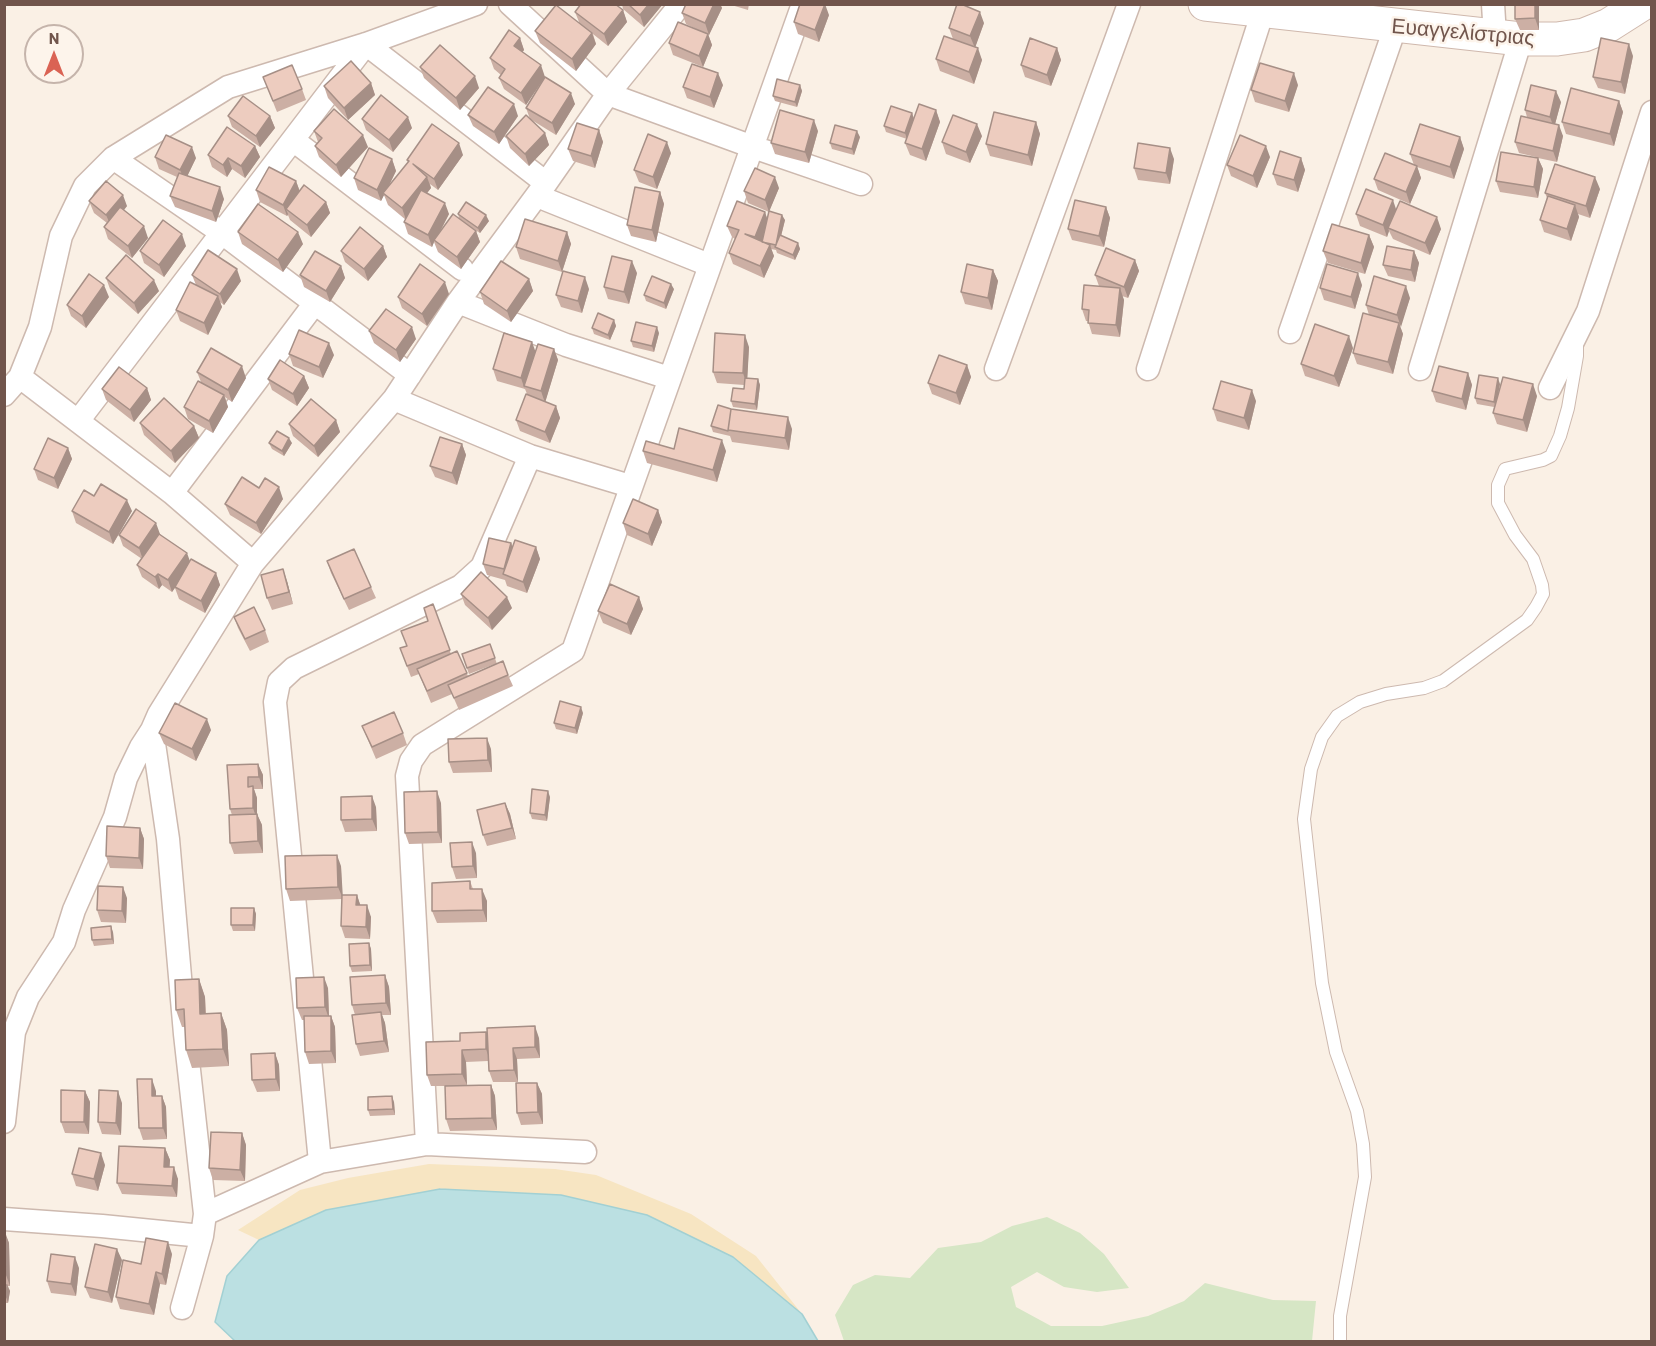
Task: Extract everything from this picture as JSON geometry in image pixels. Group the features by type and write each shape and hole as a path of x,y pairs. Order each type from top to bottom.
{"street":[{"path":"4,395 20,376 40,327 61,236 85,186 113,158 228,87 366,44 476,4"},
{"path":"510,4 608,94 861,184"},
{"path":"4,1122 14,1032 28,997 64,942 74,910 115,817 126,778 159,714 253,563 394,399 458,302 542,190 608,94 681,4"},
{"path":"428,1144 408,776 411,761 423,745 573,651 803,4"},
{"path":"996,369 1129,4"},
{"name":"Ευαγγελίστριας","path":"1233,7 1360,13 1396,26 1503,26 1557,39 1584,35 1609,26 1642,4"},
{"path":"1148,369 1233,7"},
{"path":"1290,332 1396,26"},
{"path":"1420,369 1503,26"},
{"path":"78,421 366,44"},
{"path":"366,44 542,190 709,265"},
{"path":"1550,388 1588,311 1652,112"},
{"path":"293,140 475,279"},
{"path":"113,158 222,233 410,375"},
{"path":"458,302 566,345 669,378"},
{"path":"172,493 315,303"},
{"path":"20,376 172,493 253,563"},
{"path":"394,399 530,456 630,486"},
{"path":"320,1162 275,702 279,682 294,668 461,586 482,567 530,456"},
{"path":"152,730 168,839 185,1034 206,1214 182,1308"},
{"path":"206,1214 320,1162 428,1144 585,1152"},
{"path":"4,1219 202,1236"}],"lane":[{"path":"1340,1341 1340,1317 1365,1177 1363,1144 1357,1111 1336,1052 1322,982 1304,819 1311,769 1322,737 1337,717 1360,702 1386,694 1424,688 1443,681 1527,620 1536,607 1543,594 1542,585 1533,559 1515,535 1498,503 1498,485 1505,469 1551,456 1560,436 1568,408 1577,356 1576,336"}],"green space":[{"path":"1047,1217 1080,1233 1104,1254 1129,1288 1097,1292 1064,1287 1037,1272 1011,1287 1016,1307 1051,1326 1102,1326 1148,1316 1184,1301 1205,1283 1273,1300 1316,1301 1312,1341 844,1341 835,1315 853,1285 875,1275 910,1278 938,1248 981,1242 1012,1226"}],"sand":[{"path":"429,1164 555,1169 596,1175 691,1214 756,1256 802,1314 733,1257 647,1215 326,1210 259,1240 238,1230 300,1190 348,1178"}],"water":[{"path":"440,1189 561,1195 647,1215 733,1257 802,1314 818,1341 236,1342 215,1322 227,1276 259,1240 326,1210"}],"building":[{"path":"581,4 615,4 623,10 604,34 575,12"},
{"path":"628,4 649,4 640,15"},
{"path":"686,4 714,4 705,23 682,13"},
{"path":"800,4 825,4 815,30 794,22"},
{"path":"957,4 980,12 970,36 949,28"},
{"path":"1515,4 1535,4 1535,18 1515,19"},
{"path":"556,5 592,33 572,59 535,31"},
{"path":"678,22 708,34 699,56 669,43"},
{"path":"509,30 520,38 514,46 541,65 521,93 499,78 505,69 490,58"},
{"path":"944,36 978,48 969,72 936,59"},
{"path":"1030,38 1057,48 1047,75 1021,65"},
{"path":"1601,38 1629,44 1621,82 1593,77"},
{"path":"440,45 475,76 456,98 420,67"},
{"path":"351,61 371,83 344,108 324,86"},
{"path":"1260,63 1294,73 1285,101 1251,90"},
{"path":"692,64 718,73 710,97 683,87"},
{"path":"292,65 302,89 273,101 263,77"},
{"path":"545,77 571,93 552,123 526,108"},
{"path":"777,79 800,85 795,102 773,96"},
{"path":"1531,85 1556,91 1550,117 1525,110"},
{"path":"488,87 514,104 494,132 468,115"},
{"path":"1571,88 1619,101 1610,134 1562,122"},
{"path":"381,95 408,117 389,140 362,119"},
{"path":"243,96 270,116 256,136 228,116"},
{"path":"919,104 936,110 922,149 905,143"},
{"path":"891,106 912,113 905,133 884,126"},
{"path":"334,109 363,135 336,165 315,146 322,138 314,131"},
{"path":"780,110 814,120 805,152 771,143"},
{"path":"994,112 1036,122 1028,155 986,144"},
{"path":"526,115 545,133 525,154 506,136"},
{"path":"953,115 977,124 966,152 942,142"},
{"path":"1521,116 1559,125 1553,151 1515,142"},
{"path":"577,123 599,130 591,156 568,149"},
{"path":"432,124 459,143 434,179 413,164 427,177 402,208 383,193 409,161 407,160"},
{"path":"1420,124 1460,137 1450,167 1410,154"},
{"path":"835,125 857,131 852,149 830,143"},
{"path":"227,127 255,146 241,166 228,158 223,165 208,155"},
{"path":"648,134 667,142 653,177 634,170"},
{"path":"166,135 192,147 180,170 155,157"},
{"path":"1240,135 1266,146 1253,176 1227,165"},
{"path":"1138,143 1170,148 1166,173 1134,168"},
{"path":"369,148 392,159 377,190 354,178"},
{"path":"1280,151 1301,158 1294,180 1273,174"},
{"path":"1501,152 1538,158 1534,187 1496,181"},
{"path":"1385,153 1417,166 1406,192 1374,179"},
{"path":"1555,164 1595,177 1586,206 1545,193"},
{"path":"269,167 296,181 283,205 256,190"},
{"path":"755,168 775,177 765,200 744,191"},
{"path":"179,173 220,187 212,211 170,196"},
{"path":"106,181 123,195 106,215 89,201"},
{"path":"304,185 326,202 307,225 286,209"},
{"path":"635,187 660,192 652,230 627,225"},
{"path":"1366,189 1393,200 1383,225 1356,214"},
{"path":"421,190 445,203 428,235 404,222"},
{"path":"1548,196 1575,205 1567,229 1540,220"},
{"path":"1075,200 1106,207 1099,236 1068,229"},
{"path":"737,201 765,212 755,237 745,234 770,245 760,266 729,253 739,230 727,226"},
{"path":"1400,201 1437,217 1425,243 1388,228"},
{"path":"466,202 486,215 478,228 458,214"},
{"path":"258,204 298,232 278,260 238,232"},
{"path":"120,207 144,226 128,246 104,227"},
{"path":"769,211 782,215 776,245 762,242"},
{"path":"453,214 476,231 457,257 434,240"},
{"path":"525,219 567,232 558,261 516,247"},
{"path":"163,220 182,234 159,265 140,251"},
{"path":"1332,224 1369,235 1361,263 1323,251"},
{"path":"360,227 383,246 364,269 341,251"},
{"path":"780,235 798,243 793,255 775,247"},
{"path":"1387,246 1414,251 1411,270 1383,265"},
{"path":"1106,248 1135,260 1124,287 1095,275"},
{"path":"208,250 237,269 220,294 192,275"},
{"path":"315,251 341,266 326,291 300,275"},
{"path":"126,255 154,280 134,303 106,278"},
{"path":"612,256 632,261 624,292 604,287"},
{"path":"501,261 529,279 507,311 480,292"},
{"path":"420,264 445,282 422,314 398,297"},
{"path":"967,264 993,270 988,298 961,292"},
{"path":"1327,264 1358,273 1351,297 1320,288"},
{"path":"563,271 585,277 578,301 556,295"},
{"path":"89,274 104,285 82,316 67,305"},
{"path":"652,276 671,284 664,303 644,295"},
{"path":"1374,276 1406,286 1397,315 1366,305"},
{"path":"190,282 218,296 204,323 176,310"},
{"path":"1084,285 1120,288 1116,325 1088,323 1089,310 1082,309"},
{"path":"386,309 412,327 396,350 369,331"},
{"path":"598,313 614,320 608,335 592,328"},
{"path":"1363,313 1399,323 1388,362 1353,353"},
{"path":"636,322 657,327 652,346 631,341"},
{"path":"1315,324 1349,336 1334,376 1301,364"},
{"path":"299,330 329,343 319,367 289,354"},
{"path":"504,333 532,342 521,378 493,369"},
{"path":"715,333 745,335 743,373 713,372"},
{"path":"538,344 554,349 541,391 524,386"},
{"path":"211,348 242,366 228,390 197,372"},
{"path":"939,355 967,365 956,393 928,383"},
{"path":"280,360 304,376 293,394 268,379"},
{"path":"1439,366 1468,373 1462,399 1432,391"},
{"path":"119,367 147,388 130,410 102,389"},
{"path":"1479,375 1498,378 1494,402 1475,398"},
{"path":"1503,377 1533,384 1523,420 1493,413"},
{"path":"745,378 758,379 755,404 731,401 733,388 744,389"},
{"path":"198,381 224,395 209,421 184,407"},
{"path":"1221,381 1252,390 1244,418 1213,409"},
{"path":"526,394 556,406 545,432 516,420"},
{"path":"164,398 194,426 171,451 140,423"},
{"path":"311,399 336,420 314,446 289,424"},
{"path":"718,405 731,409 728,431 711,426"},
{"path":"731,409 788,417 785,438 728,430"},
{"path":"679,428 722,440 713,470 643,451 646,441 674,449"},
{"path":"277,431 289,438 282,451 269,443"},
{"path":"440,437 462,444 452,473 430,466"},
{"path":"48,438 68,448 54,478 34,469"},
{"path":"242,477 259,488 265,478 279,487 256,523 225,504"},
{"path":"101,484 127,500 109,532 72,511 84,490 94,496"},
{"path":"633,499 658,510 648,534 623,523"},
{"path":"136,509 156,523 139,548 119,535"},
{"path":"159,534 187,553 168,580 158,574 155,577 137,565"},
{"path":"489,538 511,543 504,569 483,564"},
{"path":"515,540 536,547 523,582 503,574"},
{"path":"354,549 371,587 344,599 327,561"},
{"path":"191,559 216,573 201,601 175,587"},
{"path":"283,569 289,592 267,598 261,575"},
{"path":"481,572 507,597 488,618 461,594"},
{"path":"610,584 639,597 627,624 598,611"},
{"path":"433,604 450,650 407,666 400,648 407,646 401,631 428,621 424,608"},
{"path":"254,607 265,630 245,639 234,617"},
{"path":"490,644 495,658 467,668 462,654"},
{"path":"457,651 467,673 427,691 417,669"},
{"path":"503,661 508,675 454,698 448,685"},
{"path":"560,701 581,707 575,728 554,723"},
{"path":"175,703 207,719 192,749 159,733"},
{"path":"394,712 403,733 372,747 362,726"},
{"path":"487,738 488,760 449,762 448,739"},
{"path":"258,764 259,777 248,777 248,787 253,786 253,808 230,809 227,765"},
{"path":"532,789 548,791 545,815 530,813"},
{"path":"437,791 438,832 405,833 404,792"},
{"path":"372,796 372,819 341,820 341,797"},
{"path":"505,803 512,828 483,835 477,810"},
{"path":"257,814 258,841 230,843 229,815"},
{"path":"107,826 140,828 139,858 106,856"},
{"path":"472,842 473,866 452,867 450,843"},
{"path":"337,855 338,887 286,889 285,856"},
{"path":"470,881 470,889 482,889 483,910 432,911 432,883"},
{"path":"98,886 123,887 122,911 97,910"},
{"path":"342,895 357,895 356,905 367,905 366,927 341,926"},
{"path":"231,908 254,908 253,925 231,925"},
{"path":"111,926 112,939 92,940 91,928"},
{"path":"369,943 370,965 350,966 349,944"},
{"path":"385,975 386,1003 352,1005 350,977"},
{"path":"324,977 325,1007 297,1008 296,978"},
{"path":"199,979 200,1014 221,1013 223,1049 186,1050 184,1009 176,1010 175,980"},
{"path":"381,1012 384,1041 356,1044 352,1015"},
{"path":"304,1016 331,1016 331,1051 305,1052"},
{"path":"535,1026 535,1047 513,1048 514,1070 489,1071 487,1028"},
{"path":"486,1032 486,1049 462,1050 462,1074 427,1075 426,1042 460,1041 460,1033"},
{"path":"275,1053 276,1079 252,1080 251,1054"},
{"path":"137,1079 152,1079 152,1096 162,1096 163,1128 139,1128"},
{"path":"516,1083 537,1083 538,1112 517,1113"},
{"path":"491,1085 492,1118 446,1119 445,1086"},
{"path":"61,1090 85,1091 84,1122 61,1122"},
{"path":"99,1090 118,1091 116,1123 98,1122"},
{"path":"392,1096 393,1109 368,1110 368,1097"},
{"path":"211,1132 242,1133 240,1170 209,1168"},
{"path":"119,1146 165,1148 164,1167 174,1167 172,1186 117,1183"},
{"path":"79,1148 101,1153 94,1179 72,1174"},
{"path":"4,1232 6,1275 4,1275"},
{"path":"146,1238 168,1242 162,1274 156,1272 149,1304 116,1297 123,1260 141,1264"},
{"path":"95,1244 117,1249 108,1292 85,1287"},
{"path":"51,1254 75,1257 71,1284 47,1281"},
{"path":"4,1285 7,1285 6,1297 4,1297"}]}
